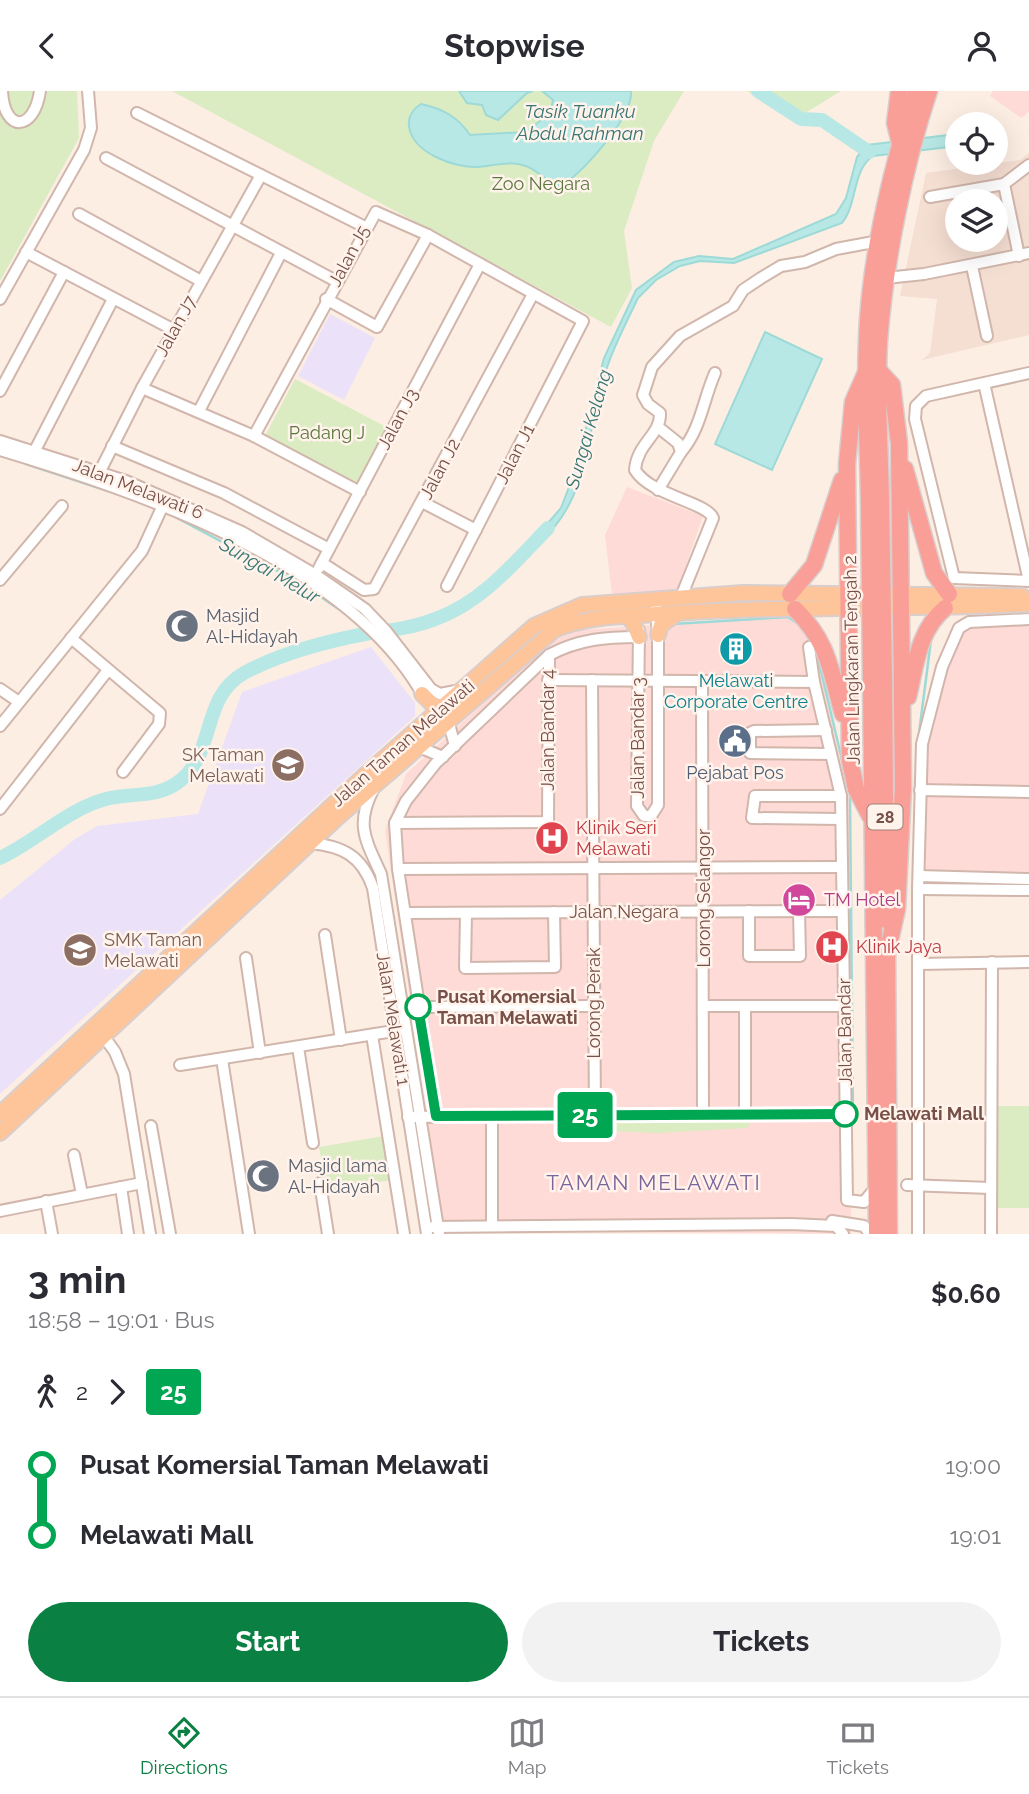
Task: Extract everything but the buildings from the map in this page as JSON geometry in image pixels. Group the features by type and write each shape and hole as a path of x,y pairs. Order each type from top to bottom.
{"highway":[{"path":"899,91 906,126"},
{"name":"Jalan Lingkaran Tengah 2","path":"889,1234 887,954 877,680 870,292 879,241 902,172 901,149 916,91"},
{"name":"Jalan Lingkaran Tengah 2","path":"872,370 902,172 906,126 929,91"},
{"path":"873,822 856,789 849,736 846,464 853,402 872,370 892,386 899,443 904,787 897,909 887,954"},
{"path":"899,443 934,573 949,593 921,641 903,723"},
{"path":"846,464 814,565 792,602 816,629 822,643 849,736"},
{"path":"847,557 854,567 867,575 885,574 893,562 900,533"},
{"path":"848,660 855,641 873,632 891,637 898,644 902,659"},
{"name":"Jalan Lingkaran Tengah 2","path":"877,680 873,822 877,1234"}],"main road":[{"name":"Jalan Taman Melawati","path":"0,1114 423,725 449,714 465,689 534,626 547,618 582,605 743,593 792,602"},
{"path":"949,593 1029,596"},
{"path":"949,593 1029,604"},
{"name":"Jalan Taman Melawati","path":"0,1133 310,843 419,747 449,714 554,630 574,621 792,602 901,601 949,593"},
{"path":"659,635 661,625 679,613"},
{"path":"633,616 639,638"},
{"path":"422,694 449,714"}],"street":[{"path":"2,91 5,113 12,120 22,121 32,117 37,110 40,91"},
{"path":"0,299 84,150 91,128 88,91"},
{"path":"137,113 365,227"},
{"path":"106,158 336,281"},
{"path":"930,197 1004,184 1029,165"},
{"name":"Jalan J7","path":"97,476 142,388 261,175"},
{"path":"886,278 972,266 1024,255 1004,184"},
{"name":"Jalan J5","path":"254,436 365,227 376,212 428,235 583,321"},
{"path":"79,214 201,281"},
{"path":"326,299 377,327 428,235"},
{"path":"681,597 713,518 706,508 682,502 658,490 639,477 635,470 641,446 658,426 660,413 645,400 645,385 652,367 680,336 733,306 743,290 781,266 805,262 836,249 879,241"},
{"path":"26,252 174,330"},
{"path":"199,411 281,253"},
{"name":"Jalan J3","path":"316,575 480,264"},
{"path":"972,266 987,336"},
{"path":"0,391 64,272"},
{"name":"Jalan J2","path":"322,563 364,590 374,589 533,294"},
{"path":"32,455 113,299"},
{"name":"Jalan J1","path":"447,586 583,321"},
{"path":"658,490 697,429 702,403 715,373"},
{"path":"984,383 1029,581 949,593 915,419 916,406 926,396 984,383 1029,373"},
{"path":"142,388 254,436 359,492"},
{"path":"658,426 678,443 681,452"},
{"name":"Jalan Melawati 6","path":"0,441 242,532 316,575 362,613 431,689 440,694 465,689"},
{"path":"112,446 224,493 329,549"},
{"name":"Jalan Melawati 6","path":"0,450 32,455"},
{"path":"422,502 476,530"},
{"path":"0,726 142,551 164,503"},
{"name":"Jalan Melawati 6","path":"164,503 312,582 362,613"},
{"path":"0,580 62,506"},
{"name":"Jalan Bandar 3","path":"639,638 637,806 644,816 651,816 657,805 659,635 655,599"},
{"path":"633,616 639,600"},
{"path":"918,1234 912,1185 922,744 942,667 959,628 969,622 1029,619"},
{"path":"436,1116 398,869 395,823 406,801 443,757 549,655 569,644 602,636 639,638"},
{"path":"71,638 160,713 159,724 123,772"},
{"name":"Jalan Bandar","path":"809,647 814,682 841,796 847,1200 864,1202 877,1186"},
{"name":"Jalan Bandar 4","path":"395,823 548,822 549,655"},
{"name":"Jalan Melawati 6","path":"402,659 422,694"},
{"path":"0,809 108,670"},
{"path":"548,680 814,682"},
{"name":"Lorong Perak","path":"592,680 595,1115"},
{"name":"Lorong Selangor","path":"702,681 705,868 703,1115"},
{"path":"0,689 19,702"},
{"path":"422,694 427,706 423,725"},
{"path":"449,714 455,746"},
{"path":"826,730 754,731 750,733 750,753 831,754"},
{"path":"419,747 443,757"},
{"name":"Jalan Melawati 1","path":"377,783 364,807 362,823 380,874 439,1230"},
{"path":"920,790 1028,793"},
{"path":"841,796 755,796 752,818 841,820"},
{"name":"Jalan Melawati 1","path":"310,843 343,848 362,865 369,876 427,1230"},
{"path":"398,869 842,867"},
{"path":"919,876 1029,879"},
{"path":"918,888 1029,890"},
{"path":"749,911 749,956 800,956 799,911"},
{"name":"Jalan Negara","path":"405,913 842,911"},
{"path":"466,913 465,968 555,967 554,912"},
{"path":"324,935 341,1040"},
{"path":"246,958 260,1052"},
{"path":"991,1234 992,962"},
{"path":"919,964 1029,962"},
{"path":"418,1007 594,1006"},
{"path":"704,1006 845,1006"},
{"path":"744,1115 745,1006"},
{"path":"180,1065 407,1029"},
{"path":"372,1035 404,1234"},
{"path":"104,1038 115,1052 124,1074 149,1234"},
{"path":"412,1059 423,1038"},
{"path":"298,1047 313,1143"},
{"path":"222,1059 249,1234"},
{"path":"408,1117 845,1114"},
{"path":"492,1117 492,1226"},
{"path":"151,1126 170,1234"},
{"path":"74,1155 82,1194"},
{"path":"889,1173 912,1185 991,1188"},
{"path":"320,1183 328,1234"},
{"path":"0,1211 142,1184"},
{"path":"889,1198 912,1185"},
{"path":"121,1188 128,1234"},
{"path":"46,1201 52,1234"},
{"path":"427,1230 492,1226 592,1230 702,1229 815,1221 856,1223 864,1226 870,1234"},
{"path":"791,1224 843,1232 856,1223"}],"shaded area":[{"path":"993,91 1029,91 1029,112 1021,118 990,96"},
{"path":"1029,153 1029,335 922,360 930,353 937,299 900,296 926,173 945,170 945,175 1008,175 1008,162 1020,160"},
{"path":"330,314 375,338 344,400 298,376"},
{"path":"627,487 703,516 677,591 612,595 605,535"},
{"path":"785,617 812,633 850,803 851,1234 444,1231 385,830 406,774 550,642 577,630"},
{"path":"1029,624 1029,876 922,873 925,744 944,669 962,629 971,625"},
{"path":"371,647 415,703 415,716 0,1094 0,900 75,839 97,826 198,814 242,692"}],"green space":[{"path":"0,91 77,91 79,138 0,281"},
{"name":"Zoo Negara","path":"172,91 684,91 654,141 624,231 632,288 611,327"},
{"path":"747,91 841,91 794,120"},
{"name":"Padang J","path":"295,379 390,429 359,488 264,438"},
{"path":"998,1106 1029,1106 1029,1208 998,1208"},
{"path":"748,1121 750,1124 747,1128 658,1133 581,1130 570,1127 570,1122"},
{"path":"384,1136 391,1180 327,1191 319,1147"}],"water":[{"name":"Tasik Tuanku Abdul Rahman","path":"459,91 533,91 527,93 498,120 486,115 482,105 467,103"},
{"name":"Tasik Tuanku Abdul Rahman","path":"542,91 631,91 630,102 624,115 606,143 562,186 520,164 468,167 447,162 426,151 412,136 409,119 421,104 449,114 470,135 526,132 550,113 553,100"},
{"path":"945,135 945,147 873,156 866,162 858,178 851,206 842,223 734,263 700,261 680,266 656,280 638,298 608,364 575,491 554,528 538,543 534,539 561,508 575,471 604,358 636,290 674,262 699,256 733,259 836,214 846,198 857,157 867,145"},
{"path":"765,332 822,359 772,470 715,444"}],"waterway":[{"path":"758,91 801,119 822,120 869,152"},
{"name":"Sungai Melur","path":"26,464 123,496"},
{"name":"Sungai Melur","path":"175,517 302,584 337,608"},
{"name":"Sungai Kelang","path":"0,858 78,810 106,799 155,793 181,780 200,754 221,696 230,683 244,673 306,648 413,626 454,611 470,602 498,579 548,528"},
{"path":"673,624 788,617 800,625"},
{"path":"918,741 931,640"},
{"path":"817,654 842,760"},
{"path":"850,793 853,1119"}],"bus line":[{"name":"25","path":"418,1007 436,1116 845,1114"}],"place":[{"name":"Masjid Al-Hidayah","path":"182,626"},
{"name":"Melawati Corporate Centre","path":"736,649"},
{"name":"Pejabat Pos","path":"735,741"},
{"name":"SK Taman Melawati","path":"288,765"},
{"name":"Klinik Seri Melawati","path":"552,838"},
{"name":"TM Hotel","path":"799,900"},
{"name":"Klinik Jaya","path":"832,947"},
{"name":"SMK Taman Melawati","path":"80,950"},
{"name":"Pusat Komersial Taman Melawati","path":"418,1007"},
{"name":"Melawati Mall","path":"845,1114"},
{"name":"Masjid lama Al-Hidayah","path":"263,1176"}],"district":[{"name":"TAMAN MELAWATI","path":"654,1183"}]}
